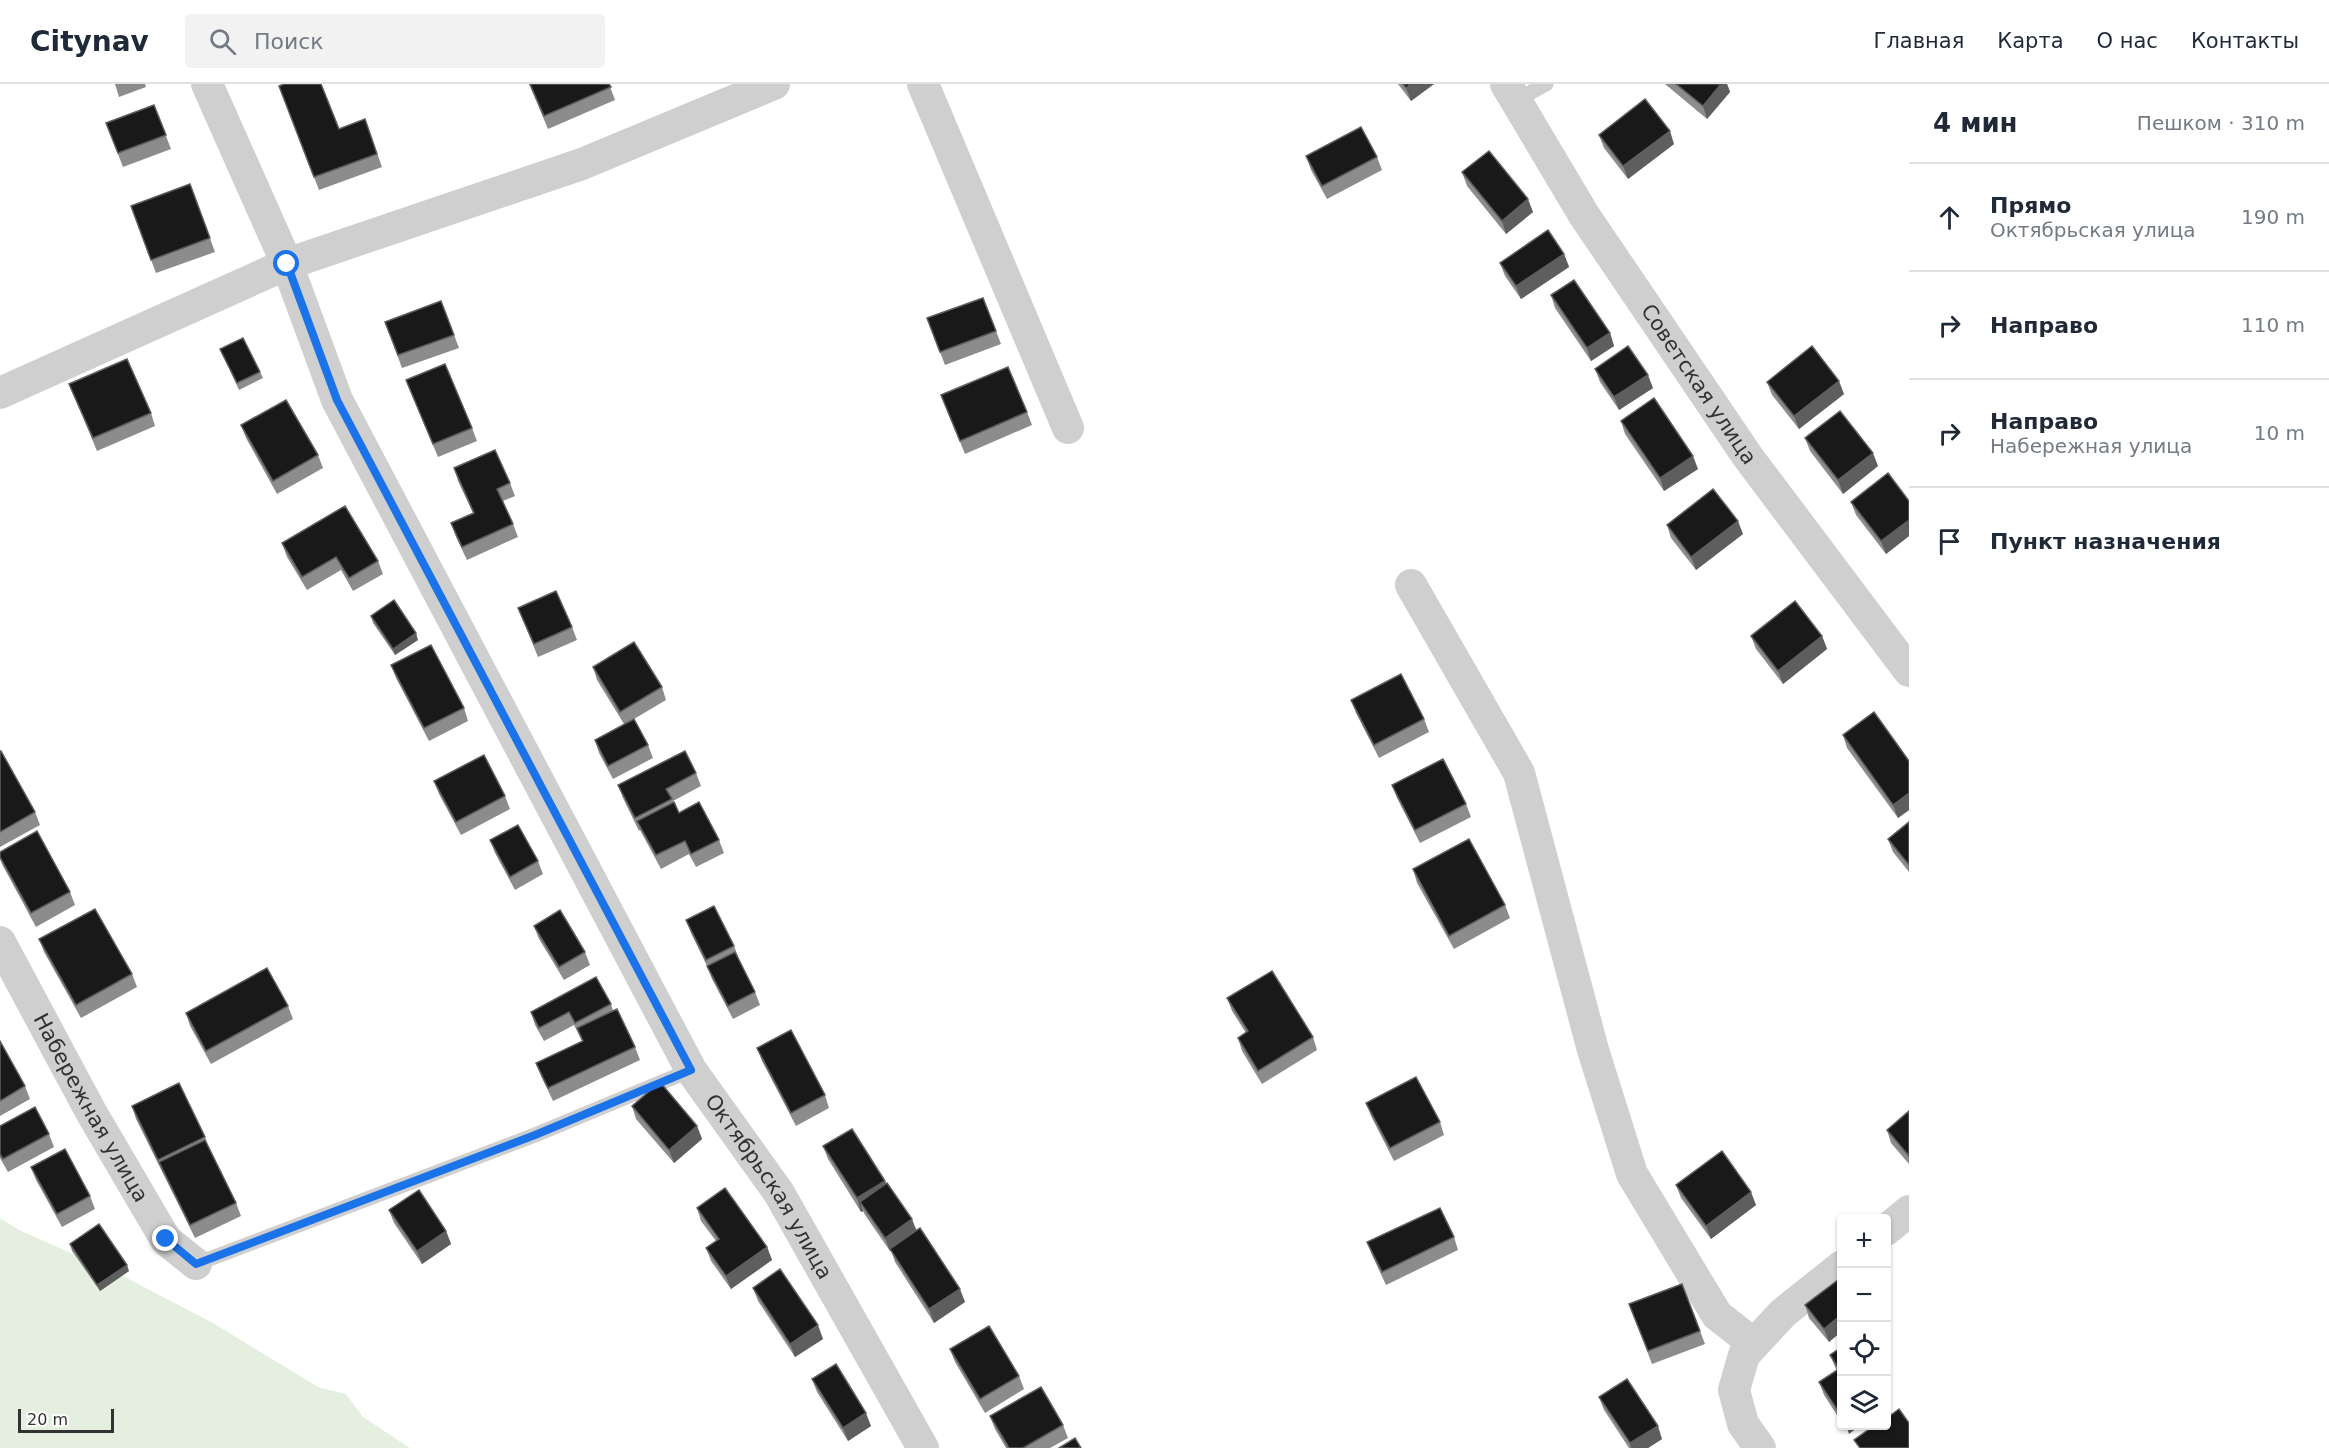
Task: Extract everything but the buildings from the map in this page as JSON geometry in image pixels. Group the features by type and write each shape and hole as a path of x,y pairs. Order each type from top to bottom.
{"street":[{"name":"Октябрьская улица","path":"207,84 287,264 337,400 691,1070 779,1193 923,1448"},
{"path":"0,393 287,264 582,164 774,84"},
{"path":"922,84 1068,428"},
{"name":"Советская улица","path":"1511,92 1584,215 1748,457 1909,671"},
{"path":"1411,585 1519,773 1593,1050 1632,1174 1717,1315 1755,1344"},
{"name":"Набережная улица","path":"0,942 91,1112 166,1239 196,1264"},
{"path":"1891,1227 1909,1211"},
{"path":"1752,1445 1743,1424 1734,1390 1744,1355 1784,1313 1840,1268"}],"lane":[{"path":"1511,92 1546,84"},
{"path":"196,1264 535,1135 691,1070"}],"green space":[{"path":"0,1218 19,1230 125,1277 213,1323 318,1387 346,1394 363,1417 410,1448 0,1448"}],"route":[{"path":"166,1239 196,1264 535,1135 691,1070 337,400 287,264"}]}
